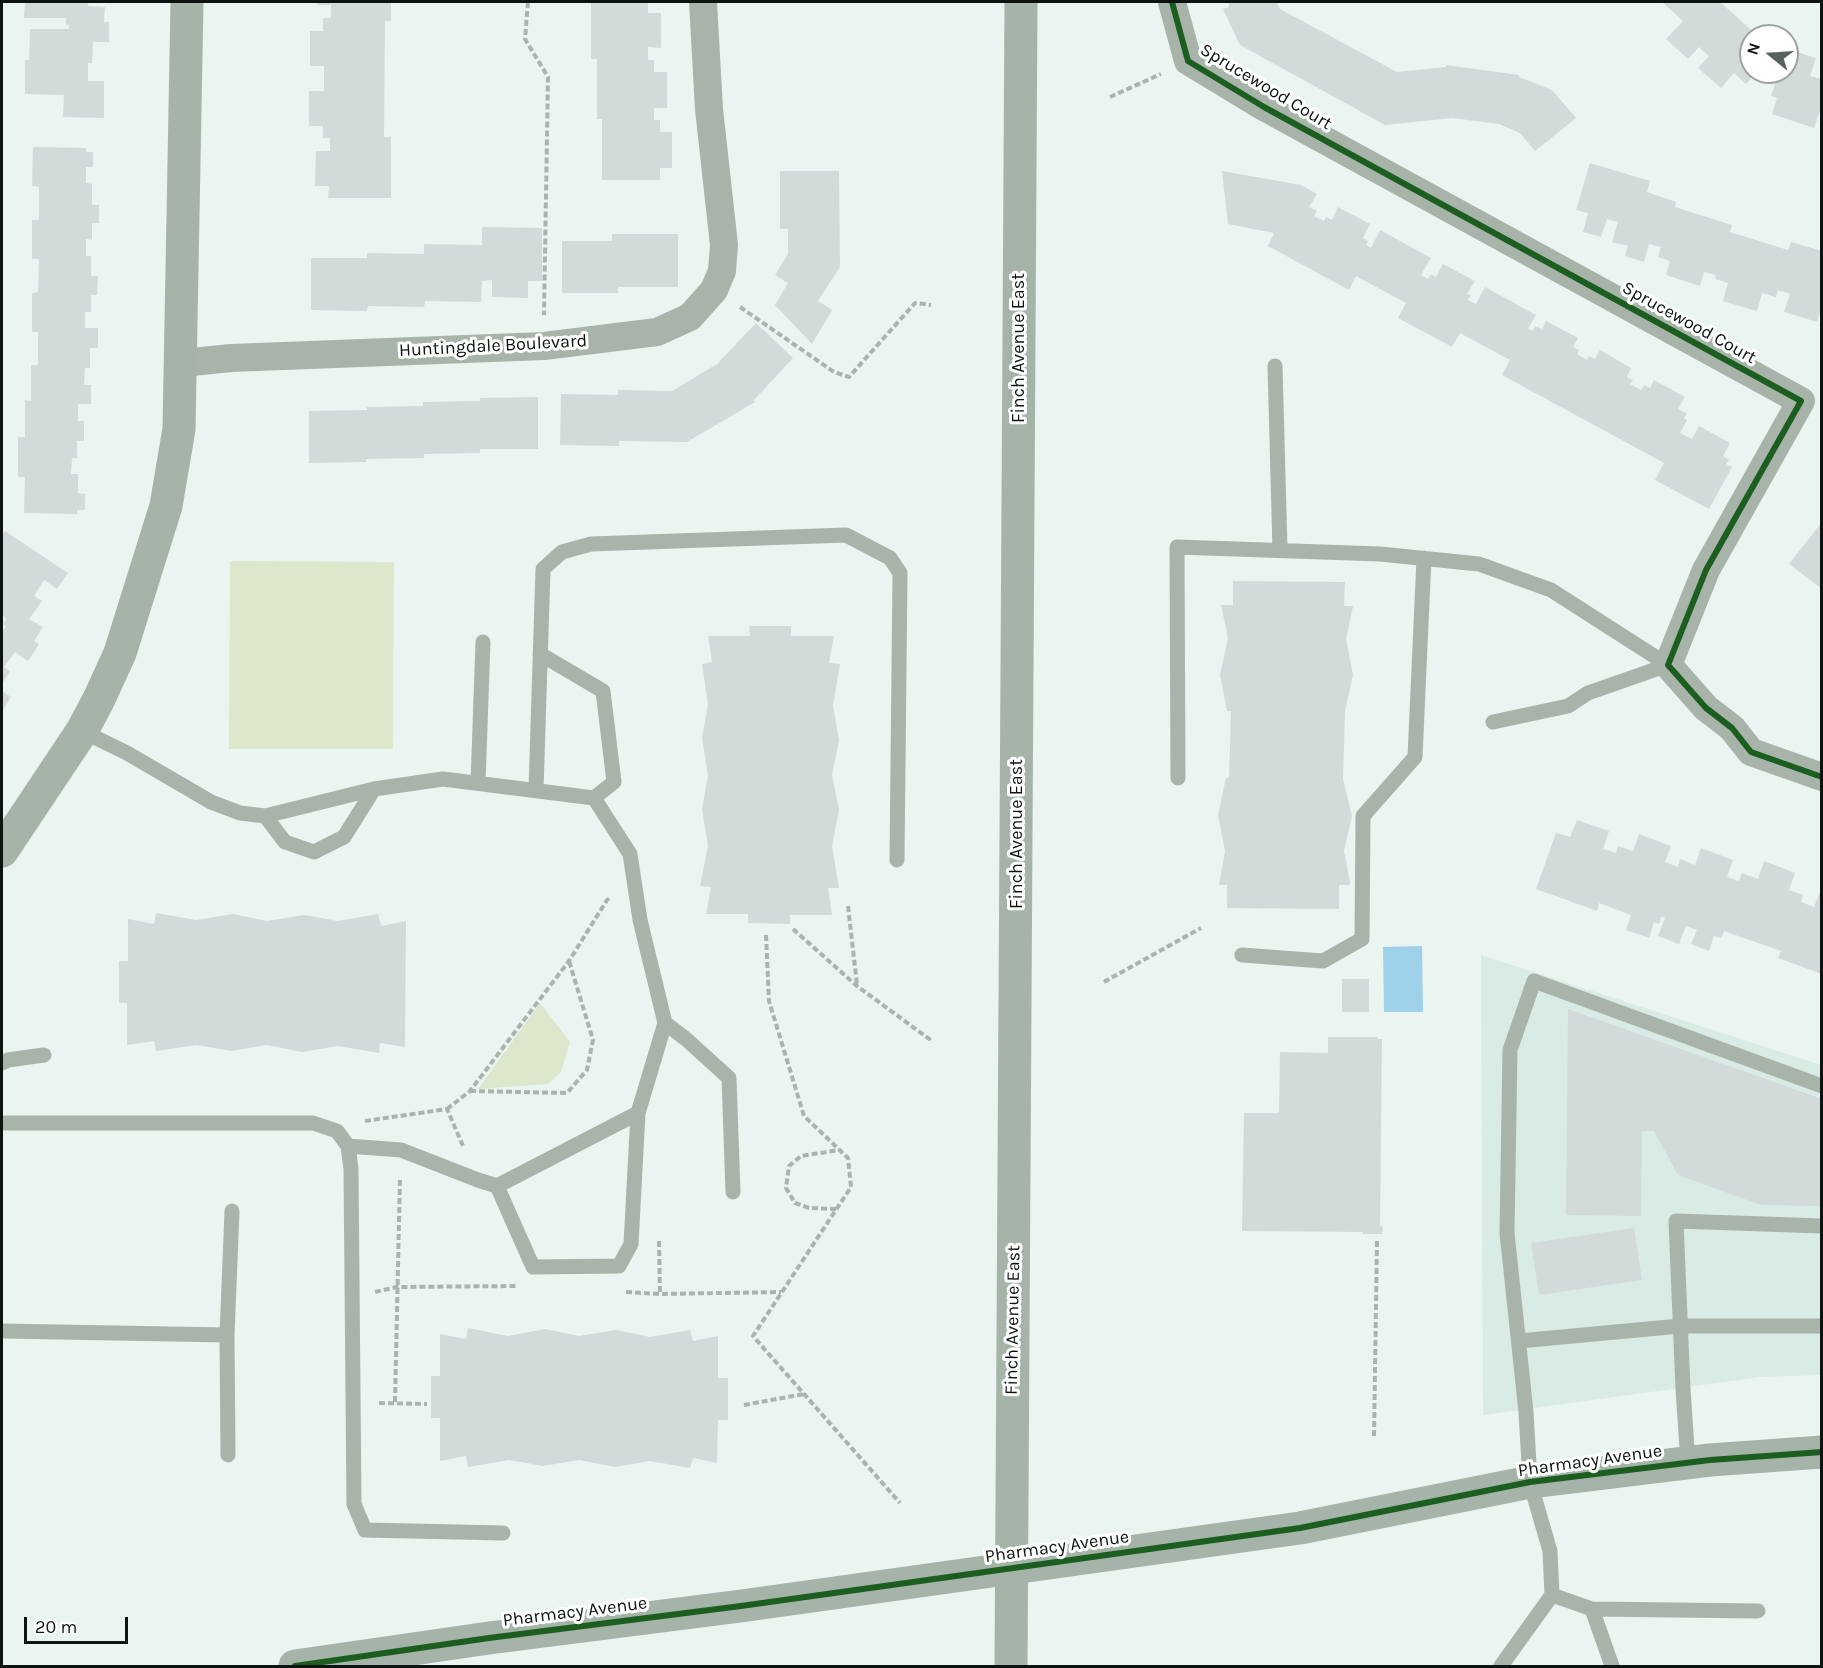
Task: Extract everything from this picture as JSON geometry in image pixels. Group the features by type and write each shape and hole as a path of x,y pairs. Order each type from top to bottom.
{"street":[{"path":"2,851 81,731 99,699 120,653 166,506 179,429 182,363 187,2"},
{"name":"Huntingdale Boulevard","path":"182,363 231,358 544,346 662,330 690,317 714,290 722,271 724,245 709,109 703,2"},
{"name":"Finch Avenue East","path":"1011,1666 1016,1145 1021,2"},
{"name":"Sprucewood Court","path":"1172,2 1188,61 1264,107 1801,401 1707,570 1668,665"},
{"path":"1668,665 1706,708 1732,728 1751,752 1821,777"},
{"name":"Pharmacy Avenue","path":"295,1666 1300,1528 1530,1482 1688,1463 1821,1452"}],"lane":[{"path":"1275,366 1280,550"},
{"path":"536,790 543,569 562,552 591,544 846,535 890,558 900,573 897,860"},
{"path":"1178,778 1177,547 1380,554 1479,564 1551,590 1668,665"},
{"path":"1242,955 1323,961 1362,939 1363,816 1415,757 1424,558"},
{"path":"478,783 483,642"},
{"path":"81,731 127,753 211,802 240,813 265,816 374,789 443,779 594,798 614,782 603,691 540,654"},
{"path":"1492,722 1568,706 1588,693 1668,665"},
{"path":"265,816 285,842 314,852 344,837 374,789"},
{"path":"497,1186 533,1267 619,1266 632,1244 638,1113 664,1023 640,920 630,854 594,798"},
{"path":"1501,1666 1552,1595 1550,1551 1530,1482 1526,1412 1507,1233 1510,1050 1534,981 1821,1086"},
{"path":"664,1023 686,1039 729,1078 733,1192"},
{"path":"2,1063 8,1060 44,1055"},
{"path":"348,1146 400,1150 497,1186 638,1113"},
{"path":"2,1123 313,1123 337,1131 348,1146 351,1169 354,1504 365,1530 503,1533"},
{"path":"228,1455 227,1335 232,1211"},
{"path":"1688,1463 1676,1221 1821,1227"},
{"path":"1519,1341 1680,1326 1821,1326"},
{"path":"2,1331 227,1335"},
{"path":"1552,1595 1592,1609 1758,1611"},
{"path":"1592,1609 1612,1666"}],"path":[{"path":"528,2 525,39 548,77 544,346"},
{"path":"1110,97 1188,61"},
{"path":"714,290 834,372 849,377 915,303 931,305"},
{"path":"447,1109 470,1091 569,961 608,900 635,879"},
{"path":"848,906 857,986"},
{"path":"1104,982 1202,928"},
{"path":"793,929 857,986 932,1041"},
{"path":"766,935 769,1001 804,1116 848,1158 851,1187 753,1336 900,1503"},
{"path":"470,1091 567,1094 587,1070 593,1040 569,961"},
{"path":"394,1402 400,1150"},
{"path":"836,1209 809,1208 795,1203 786,1188 789,1166 801,1156 840,1150"},
{"path":"1374,1436 1377,1241"},
{"path":"353,1297 397,1287 527,1286"},
{"path":"616,1291 660,1294 782,1292"},
{"path":"744,1405 804,1394"},
{"path":"354,1403 427,1404"}],"shaded area":[{"path":"1481,955 1821,1065 1821,1375 1760,1377 1483,1415"}],"green space":[{"path":"230,561 394,562 393,749 229,749"},
{"path":"540,1003 570,1042 561,1072 548,1084 478,1089"}],"water":[{"path":"1422,946 1423,1012 1384,1012 1383,947"}],"building":[{"path":"25,2 88,2 88,6 105,7 104,22 109,22 109,42 93,42 92,63 88,63 88,81 104,81 104,118 63,117 64,95 25,94 25,60 29,60 30,29 69,29 69,25 66,25 66,18 24,18"},
{"path":"317,2 391,2 391,21 385,21 384,137 391,137 391,198 328,198 329,186 315,186 316,151 330,151 330,138 323,138 323,126 309,126 309,91 324,91 324,66 310,66 310,31 323,31 323,18 331,18 331,5 317,5"},
{"path":"591,2 648,2 648,13 661,13 661,48 648,47 648,60 654,60 654,72 667,72 667,108 654,108 654,120 660,120 660,132 672,132 672,168 660,168 660,180 602,180 602,119 597,119 597,59 591,59"},
{"path":"1228,2 1276,2 1280,9 1397,72 1446,67 1446,65 1519,75 1519,77 1552,90 1576,118 1535,151 1520,133 1499,124 1452,118 1385,125 1240,45 1223,9 1229,7"},
{"path":"1662,2 1720,2 1745,24 1739,24 1739,78 1734,73 1721,88 1698,68 1709,56 1699,47 1688,59 1666,39 1683,21"},
{"path":"1799,53 1816,58 1810,76 1822,79 1822,105 1814,128 1772,114 1777,98 1771,96 1775,84 1799,84"},
{"path":"33,147 86,148 86,152 93,152 93,167 86,167 86,183 92,184 92,205 99,205 99,223 92,223 92,240 86,239 86,256 91,256 91,276 98,276 97,295 91,295 91,312 85,312 85,328 98,328 98,348 90,348 90,368 85,368 84,385 91,385 91,404 78,404 78,421 84,421 84,441 77,441 77,458 72,458 71,474 78,474 78,493 85,494 85,510 77,510 77,514 24,513 25,477 18,477 18,437 25,437 25,400 31,401 31,365 38,365 38,332 32,332 32,293 38,292 39,259 32,259 32,220 39,220 39,187 32,186"},
{"path":"1590,163 1650,181 1647,192 1676,202 1675,207 1732,225 1730,232 1788,250 1791,242 1822,251 1822,305 1817,322 1784,312 1790,294 1778,290 1776,297 1762,293 1757,311 1723,301 1728,283 1715,279 1716,275 1704,272 1700,286 1666,275 1670,261 1658,257 1661,247 1649,244 1644,262 1625,256 1628,246 1612,242 1618,222 1607,219 1601,237 1583,232 1588,213 1576,210"},
{"path":"780,171 839,171 840,267 818,301 832,310 812,344 775,305 788,283 775,275 788,254 788,229 780,229"},
{"path":"1222,171 1301,185 1317,194 1309,207 1317,211 1314,216 1324,221 1326,217 1332,220 1338,207 1370,224 1363,238 1368,241 1366,245 1371,248 1380,230 1431,258 1421,275 1428,279 1431,274 1436,277 1443,264 1475,281 1467,294 1471,295 1468,300 1476,304 1485,287 1536,315 1528,329 1533,331 1535,326 1542,329 1546,321 1578,338 1573,347 1579,350 1577,354 1587,360 1589,356 1595,359 1600,350 1631,368 1627,377 1633,380 1630,384 1641,390 1644,385 1650,388 1654,380 1685,397 1678,409 1687,414 1684,418 1687,420 1680,433 1692,439 1699,426 1730,443 1723,456 1729,460 1726,464 1732,467 1709,509 1655,480 1664,463 1502,375 1510,360 1460,333 1452,347 1398,318 1406,303 1356,276 1349,290 1268,246 1274,233 1228,224"},
{"path":"482,227 542,228 542,281 528,281 528,298 492,297 492,280 482,281 481,302 425,301 424,307 368,306 367,311 311,310 311,258 367,258 367,253 424,254 424,244 482,245"},
{"path":"612,234 678,234 678,287 618,287 618,293 562,293 562,241 612,241"},
{"path":"756,323 793,358 754,400 755,402 687,442 619,441 619,446 560,445 561,394 618,395 618,390 672,391 717,364"},
{"path":"538,397 538,449 480,449 480,453 424,454 424,458 309,463 309,411 423,406 423,402 480,401 480,398"},
{"path":"1822,522 1822,589 1789,564"},
{"path":"5,531 68,573 57,589 44,580 34,596 42,601 29,619 43,627 34,641 39,644 28,661 15,652 4,667 10,671 2,684 2,628 4,630 6,626 3,624 6,619 2,615 2,535"},
{"path":"1233,581 1345,582 1344,606 1353,606 1346,639 1353,675 1345,711 1343,779 1352,816 1344,851 1350,885 1339,885 1339,909 1227,908 1227,885 1219,885 1225,851 1218,815 1226,778 1229,778 1231,711 1227,711 1220,675 1228,638 1221,605 1233,605"},
{"path":"749,626 791,626 791,636 834,636 829,663 840,664 833,705 839,741 832,775 839,810 832,846 839,888 828,888 832,915 790,915 790,924 748,923 748,914 706,914 711,887 700,886 708,846 702,809 708,775 702,738 708,704 702,664 712,662 708,636 750,636"},
{"path":"2,691 11,697 2,712"},
{"path":"1577,820 1609,831 1603,849 1616,853 1618,846 1633,851 1639,834 1671,846 1665,862 1678,867 1680,859 1695,865 1701,848 1733,860 1727,877 1739,881 1742,873 1758,879 1764,861 1795,873 1789,890 1803,895 1801,902 1814,907 1822,887 1822,974 1778,958 1781,951 1724,931 1721,938 1714,936 1709,951 1691,944 1697,930 1686,926 1679,944 1658,936 1665,918 1661,917 1659,924 1654,922 1649,938 1626,930 1631,915 1599,903 1597,911 1536,889 1556,833 1570,837"},
{"path":"156,913 196,920 233,914 267,921 304,915 338,921 378,914 381,926 406,921 405,1047 380,1043 379,1053 338,1046 302,1052 267,1045 231,1051 197,1045 156,1051 154,1041 127,1045 127,1003 119,1003 119,961 128,961 128,919 154,924"},
{"path":"1342,979 1369,979 1369,1012 1342,1012"},
{"path":"1568,1009 1822,1099 1822,1206 1761,1205 1678,1175 1654,1131 1642,1131 1641,1216 1566,1215"},
{"path":"1328,1037 1378,1037 1382,1039 1380,1226 1383,1227 1382,1234 1242,1231 1244,1113 1279,1113 1280,1052 1328,1053"},
{"path":"1634,1228 1642,1280 1539,1295 1531,1243"},
{"path":"468,1328 508,1336 545,1329 579,1336 616,1330 650,1337 690,1330 693,1341 718,1336 718,1378 728,1378 728,1420 718,1420 717,1463 693,1458 690,1468 650,1461 615,1467 579,1460 543,1466 509,1460 468,1467 466,1456 440,1461 440,1418 431,1418 431,1376 440,1376 440,1334 466,1339"}],"cycle path":[{"path":"1172,2 1188,61 1264,107 1801,401 1706,570 1668,665 1706,708 1732,728 1751,752 1822,777"},
{"path":"295,1666 1300,1528 1530,1482 1710,1460 1822,1452"}]}
